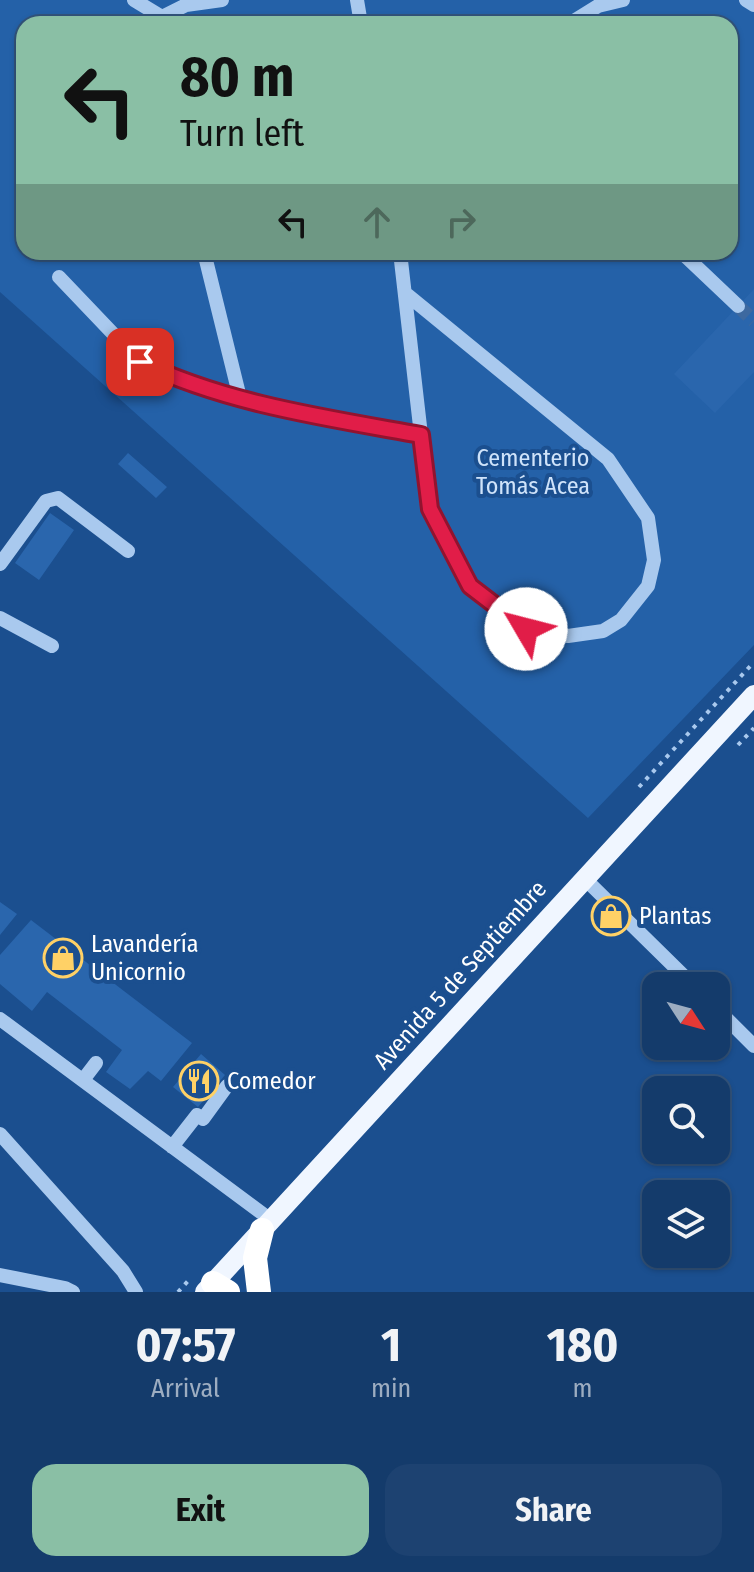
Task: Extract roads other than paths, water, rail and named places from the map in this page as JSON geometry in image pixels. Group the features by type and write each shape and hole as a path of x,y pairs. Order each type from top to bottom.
{"highway":[{"path":"259,1292 255,1258 266,1225"}],"main road":[{"name":"Avenida 5 de Septiembre","path":"214,1289 266,1225 754,695"}],"street":[{"path":"134,0 156,16"},
{"path":"168,16 186,5 222,0"},
{"path":"582,16 598,6 623,0"},
{"path":"746,0 754,5"},
{"path":"206,260 240,398"},
{"path":"401,260 430,509 470,586 526,629 568,636 603,631 621,620 648,586 654,560 648,518 608,459 405,293"},
{"path":"689,260 738,306"},
{"path":"59,277 140,362 165,374 240,398 421,435"},
{"path":"0,564 46,501 58,498 128,551"},
{"path":"0,618 52,646"},
{"path":"584,878 680,972"},
{"path":"0,1019 172,1147 266,1225"},
{"path":"730,1022 754,1046"},
{"path":"83,1080 96,1063"},
{"path":"172,1147 197,1115 203,1119 227,1086"},
{"path":"0,1134 123,1271 136,1292"},
{"path":"0,1275 73,1292"}],"tunnel":[{"path":"738,306 754,321"}],"place":[{"name":"Plantas","path":"611,916"},
{"name":"Lavandería Unicornio","path":"63,958"},
{"name":"Comedor","path":"199,1081"}],"park label":[{"name":"Cementerio Tomás Acea","path":"533,472"}]}
